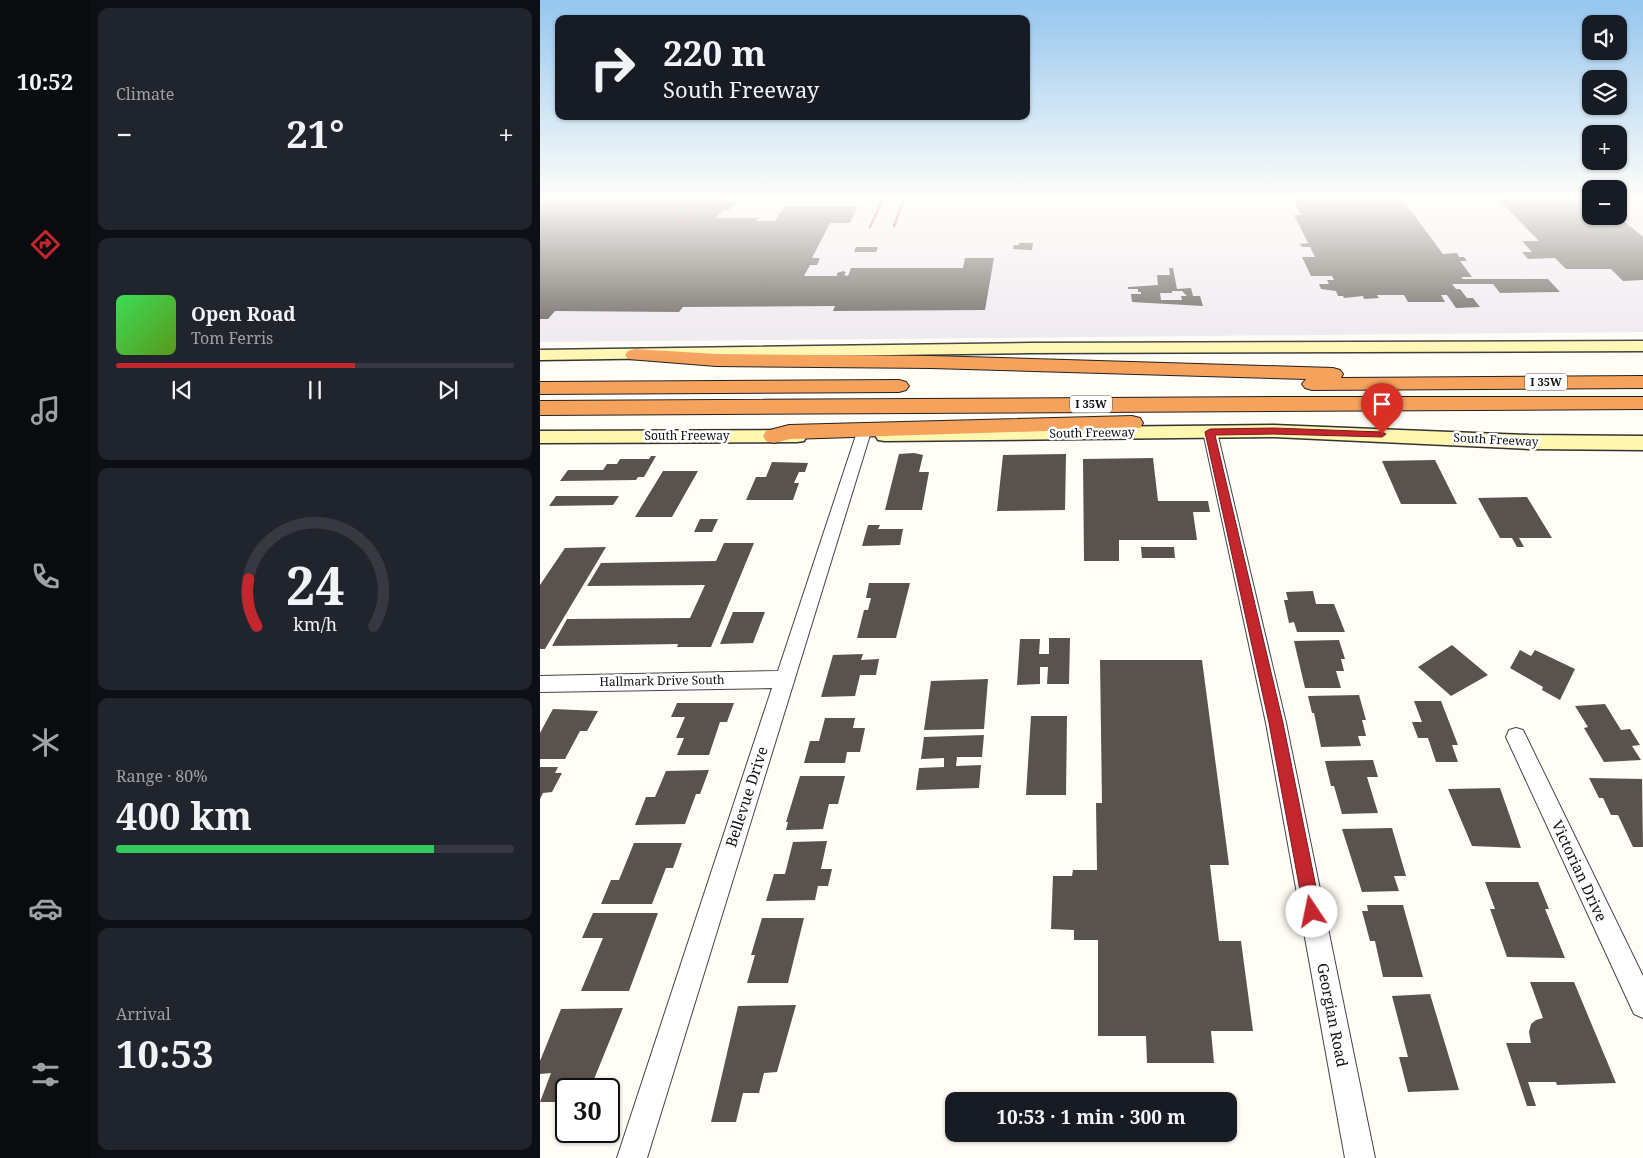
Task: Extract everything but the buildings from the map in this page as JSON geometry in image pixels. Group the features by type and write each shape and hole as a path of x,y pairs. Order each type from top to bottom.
{"highway":[{"path":"635,355 716,360 922,362 1310,374 1449,383"},
{"name":"I 35W","path":"540,388 1643,382"},
{"name":"I 35W","path":"540,408 1280,403 1643,403"},
{"path":"774,436 789,432 1201,421 1476,418 1643,412"}],"main road":[{"path":"540,355 1030,348 1643,346"},
{"name":"South Freeway","path":"540,437 1324,432 1529,442 1643,444"}],"street":[{"name":"Georgian Road","path":"1210,432 1276,723 1360,1158"},
{"name":"Bellevue Drive","path":"632,1158 863,436"},
{"name":"Hallmark Drive South","path":"540,684 784,679"},
{"name":"Victorian Drive","path":"1516,737 1643,1005"}],"shaded area":[{"path":"540,253 1643,253 1643,332 540,342"}],"route":[{"path":"1312,912 1276,723 1210,432 1274,431 1382,434"}]}
